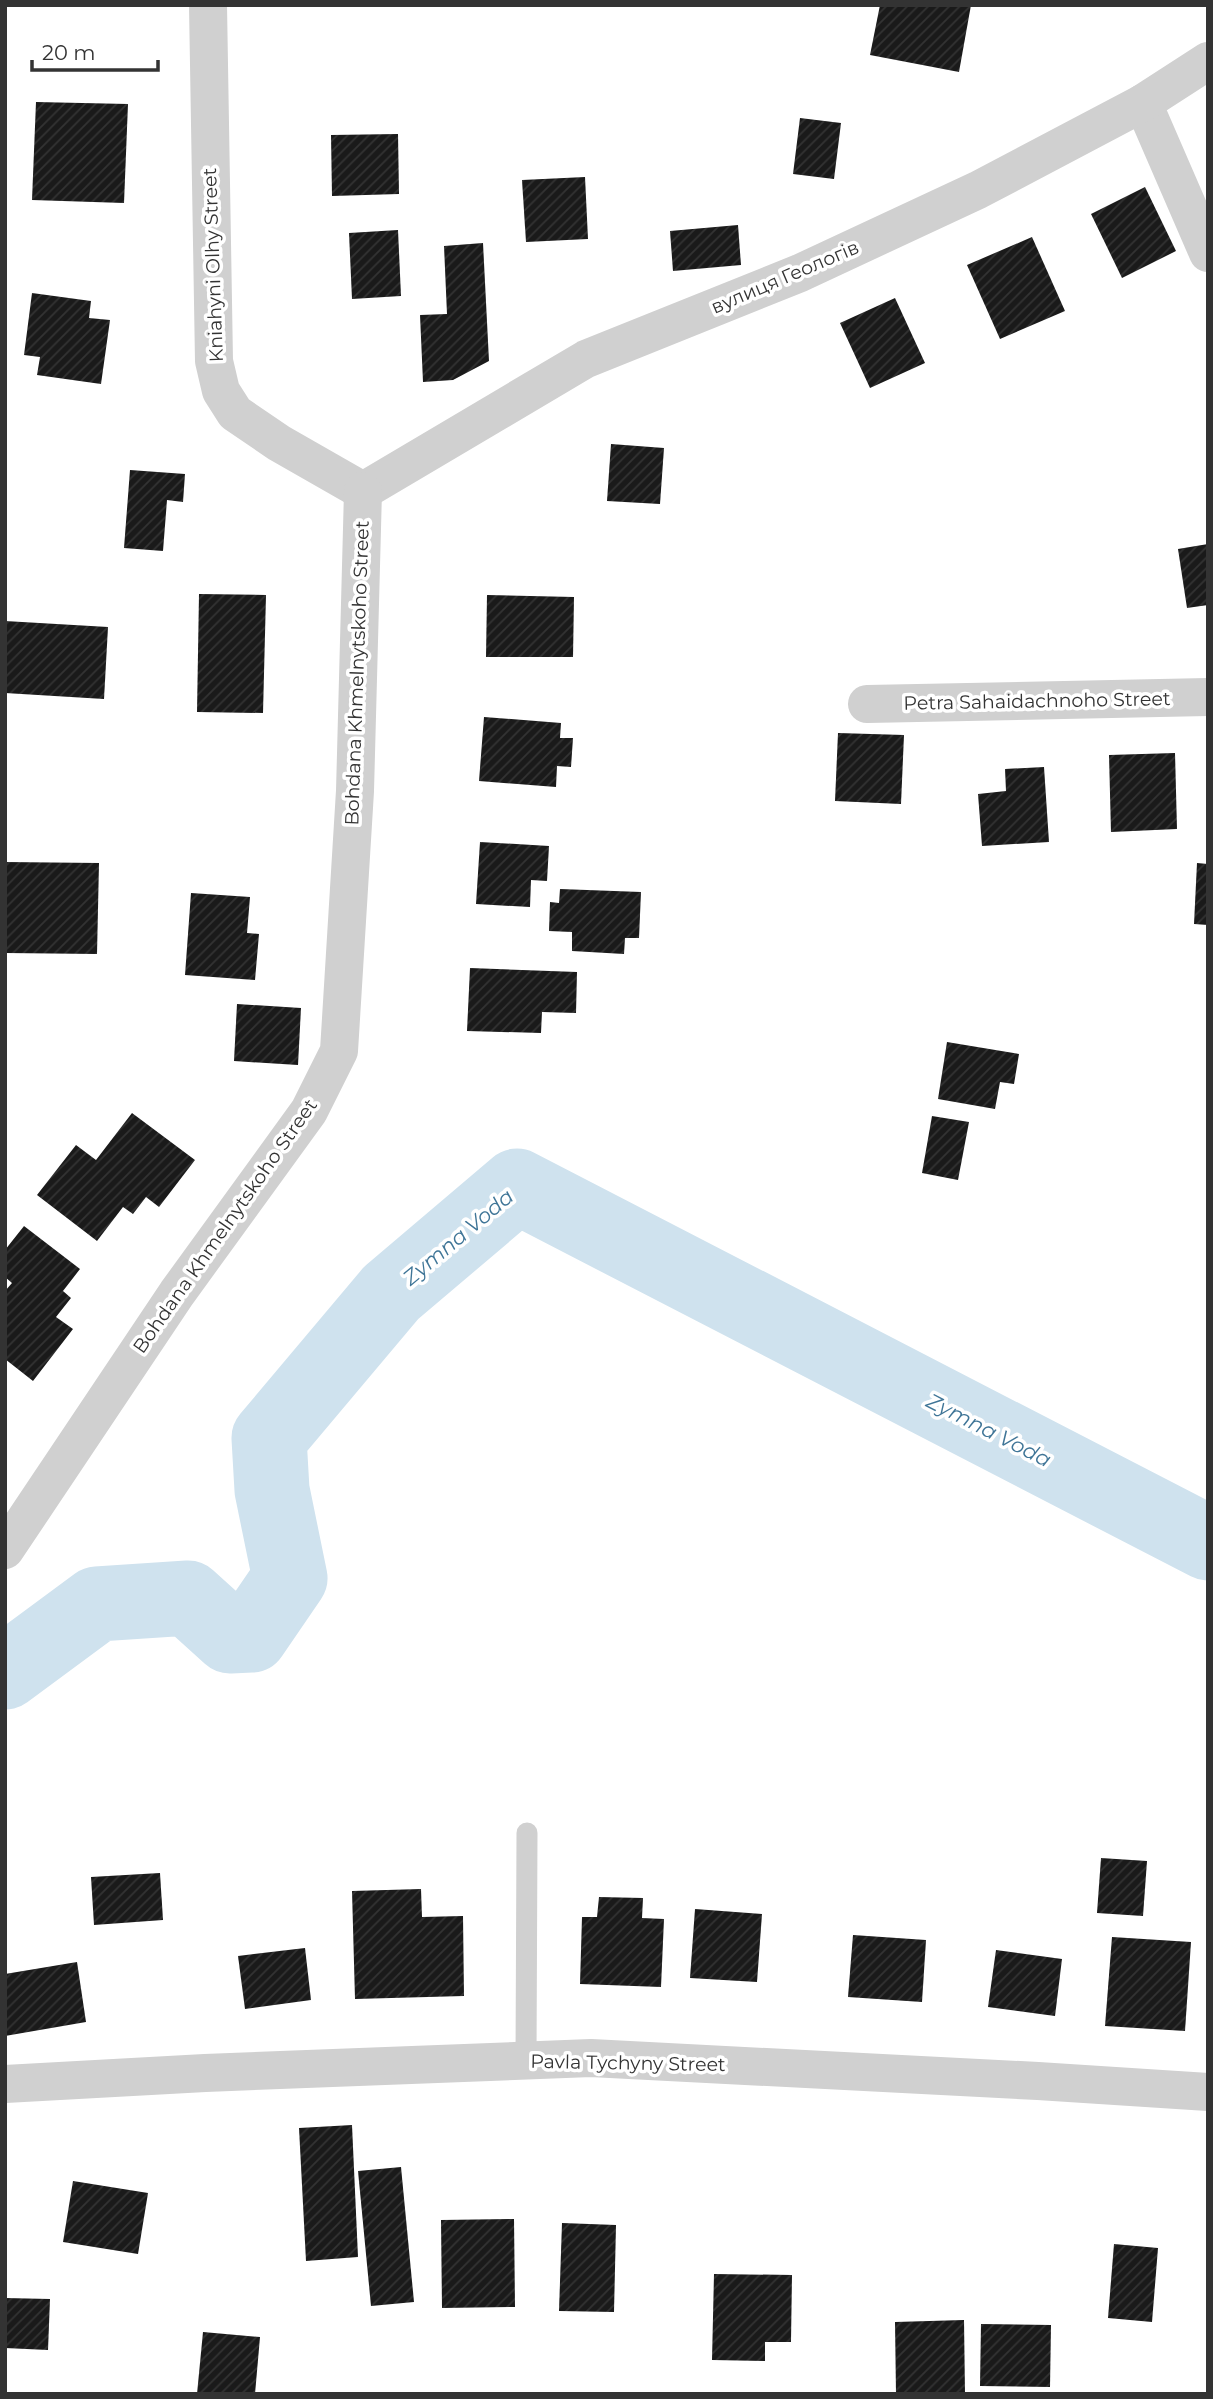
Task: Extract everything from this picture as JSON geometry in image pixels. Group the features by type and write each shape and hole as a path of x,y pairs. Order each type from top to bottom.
{"street":[{"name":"Kniahyni Olhy Street","path":"208,5 213,348 221,391 235,413 279,443 363,491"},
{"name":"вулиця Геологів","path":"363,491 586,359 800,273 978,190 1143,103 1208,61"},
{"path":"1143,103 1208,253"},
{"name":"Bohdana Khmelnytskoho Street","path":"5,1550 177,1293 309,1111 339,1051 355,791 363,491"},
{"name":"Petra Sahaidachnoho Street","path":"867,704 1208,697"},
{"name":"Pavla Tychyny Street","path":"5,2084 205,2073 591,2058 1208,2092"}],"lane":[{"path":"526,2061 527,1833"}],"building":[{"path":"880,5 971,5 959,72 870,55"},
{"path":"36,102 128,104 124,203 32,200"},
{"path":"800,118 841,123 834,179 793,174"},
{"path":"398,134 399,194 332,196 331,135"},
{"path":"585,177 588,239 526,242 522,180"},
{"path":"1145,187 1176,251 1122,278 1091,214"},
{"path":"738,225 741,265 673,271 670,231"},
{"path":"398,230 401,296 352,299 349,233"},
{"path":"1032,237 1065,311 1000,339 967,265"},
{"path":"483,243 489,361 453,380 423,382 420,315 447,314 444,246"},
{"path":"32,293 91,301 89,318 110,320 101,384 37,375 40,357 24,355"},
{"path":"895,298 925,363 870,388 840,323"},
{"path":"611,444 664,448 660,504 607,501"},
{"path":"130,470 185,474 183,502 167,500 163,551 124,548"},
{"path":"1208,544 1208,605 1187,608 1178,549"},
{"path":"199,594 266,595 263,713 197,712"},
{"path":"487,595 574,597 573,657 486,657"},
{"path":"5,621 108,627 104,699 5,693"},
{"path":"484,717 561,723 560,738 573,738 571,767 557,766 556,787 479,781"},
{"path":"838,733 904,735 901,804 835,801"},
{"path":"1175,753 1177,829 1111,832 1109,755"},
{"path":"1044,767 1049,842 982,846 978,794 1006,791 1005,769"},
{"path":"480,842 549,846 547,881 531,880 530,907 476,904"},
{"path":"5,862 99,863 97,954 5,953"},
{"path":"1197,863 1208,864 1208,925 1194,924"},
{"path":"560,889 641,892 639,938 625,938 624,954 572,951 572,932 549,931 550,902 559,903"},
{"path":"191,893 250,897 247,933 259,934 255,980 185,975"},
{"path":"470,968 577,972 576,1013 542,1012 541,1033 467,1031"},
{"path":"237,1004 301,1008 298,1065 234,1061"},
{"path":"947,1042 1019,1054 1014,1084 1000,1082 995,1109 938,1099"},
{"path":"132,1113 195,1160 159,1207 146,1197 133,1214 123,1207 97,1241 37,1195 76,1145 96,1160"},
{"path":"932,1116 969,1122 958,1180 922,1173"},
{"path":"24,1226 80,1269 63,1291 71,1298 56,1317 73,1329 33,1381 5,1359 5,1291 12,1283 5,1277 5,1250"},
{"path":"1101,1858 1147,1861 1143,1916 1097,1913"},
{"path":"160,1873 163,1920 94,1925 91,1877"},
{"path":"421,1889 422,1917 463,1916 464,1996 355,1999 352,1891"},
{"path":"599,1897 643,1898 642,1918 664,1919 661,1987 580,1984 582,1917 597,1917"},
{"path":"695,1909 762,1914 757,1982 690,1978"},
{"path":"853,1935 926,1940 922,2002 848,1997"},
{"path":"1112,1937 1191,1942 1185,2031 1105,2026"},
{"path":"305,1948 311,2000 245,2009 238,1956"},
{"path":"996,1950 1062,1959 1055,2016 988,2007"},
{"path":"77,1962 86,2022 5,2036 5,1974"},
{"path":"352,2125 358,2257 306,2261 299,2128"},
{"path":"401,2167 414,2302 371,2306 358,2171"},
{"path":"73,2181 148,2193 138,2254 63,2242"},
{"path":"514,2219 515,2307 442,2308 441,2220"},
{"path":"562,2223 616,2225 614,2312 559,2311"},
{"path":"1114,2244 1158,2248 1152,2322 1108,2318"},
{"path":"714,2274 792,2275 791,2342 765,2342 765,2361 712,2360"},
{"path":"5,2298 50,2299 48,2350 5,2348"},
{"path":"964,2320 965,2394 896,2394 895,2322"},
{"path":"981,2324 1051,2325 1050,2387 980,2386"},
{"path":"203,2332 260,2337 255,2394 197,2394"}],"waterway":[{"name":"Zymna Voda","path":"5,1672 97,1604 188,1598 230,1636 251,1635 290,1578 272,1490 269,1438 391,1293 517,1186 1208,1543"}]}
